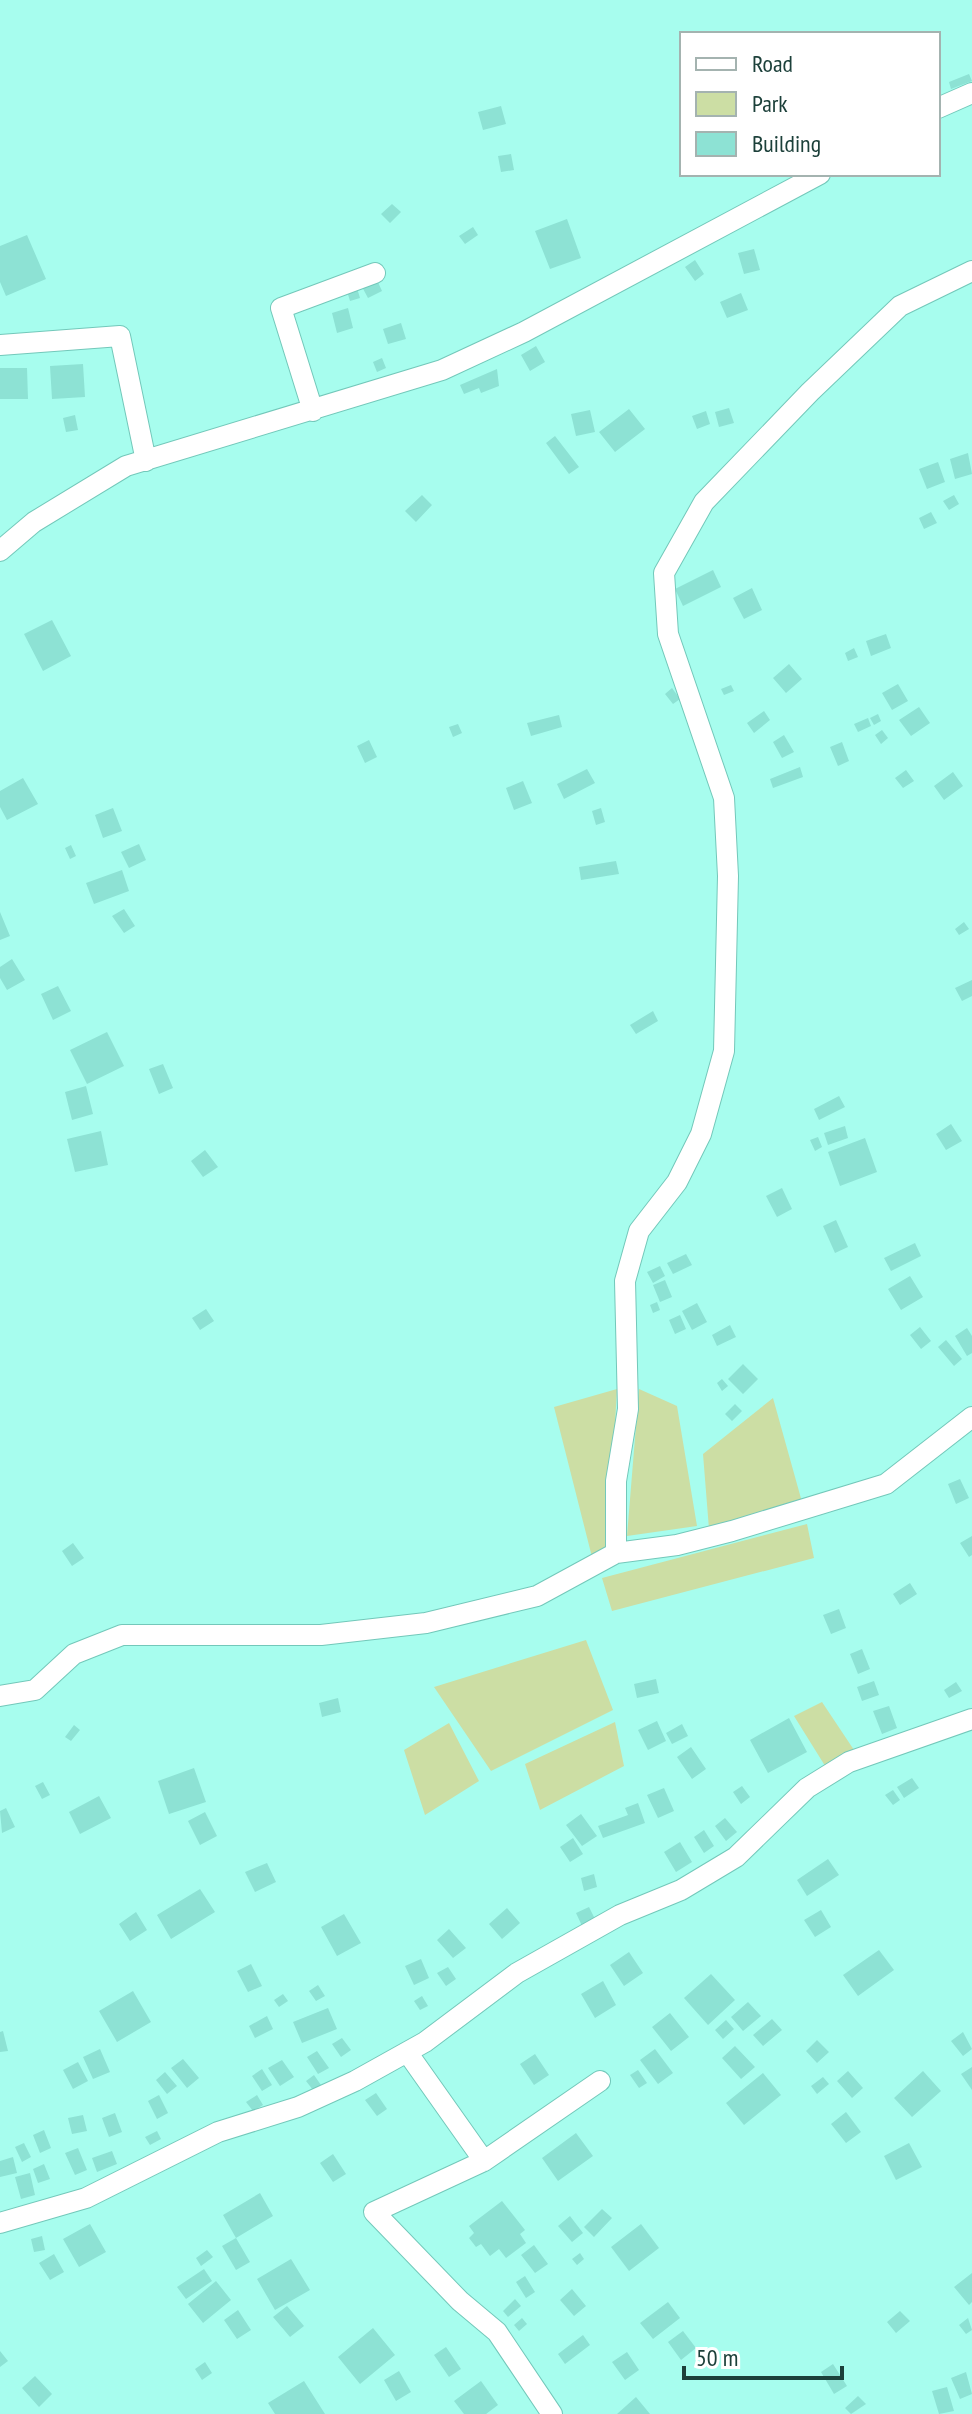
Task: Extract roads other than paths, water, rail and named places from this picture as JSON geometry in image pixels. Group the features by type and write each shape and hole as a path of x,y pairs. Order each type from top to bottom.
{"street":[{"path":"940,107 972,93"},
{"path":"0,551 34,522 126,466 442,370 524,332 816,176"},
{"path":"616,1553 616,1481 628,1409 625,1281 639,1231 677,1182 701,1134 724,1051 728,876 724,798 668,634 664,573 704,502 810,392 900,306 972,271"},
{"path":"313,411 281,308 375,273"},
{"path":"0,345 120,336 146,461"},
{"path":"0,1696 35,1690 74,1654 122,1635 321,1635 426,1623 537,1596 616,1553 677,1545 732,1531 886,1484 972,1417"},
{"path":"0,2223 86,2198 218,2132 298,2107 407,2052 517,1973 620,1915 681,1890 736,1857 807,1788 849,1762 972,1719"},
{"path":"407,2052 484,2161"},
{"path":"552,2414 497,2332 460,2301 374,2212 484,2161 600,2081"}]}
